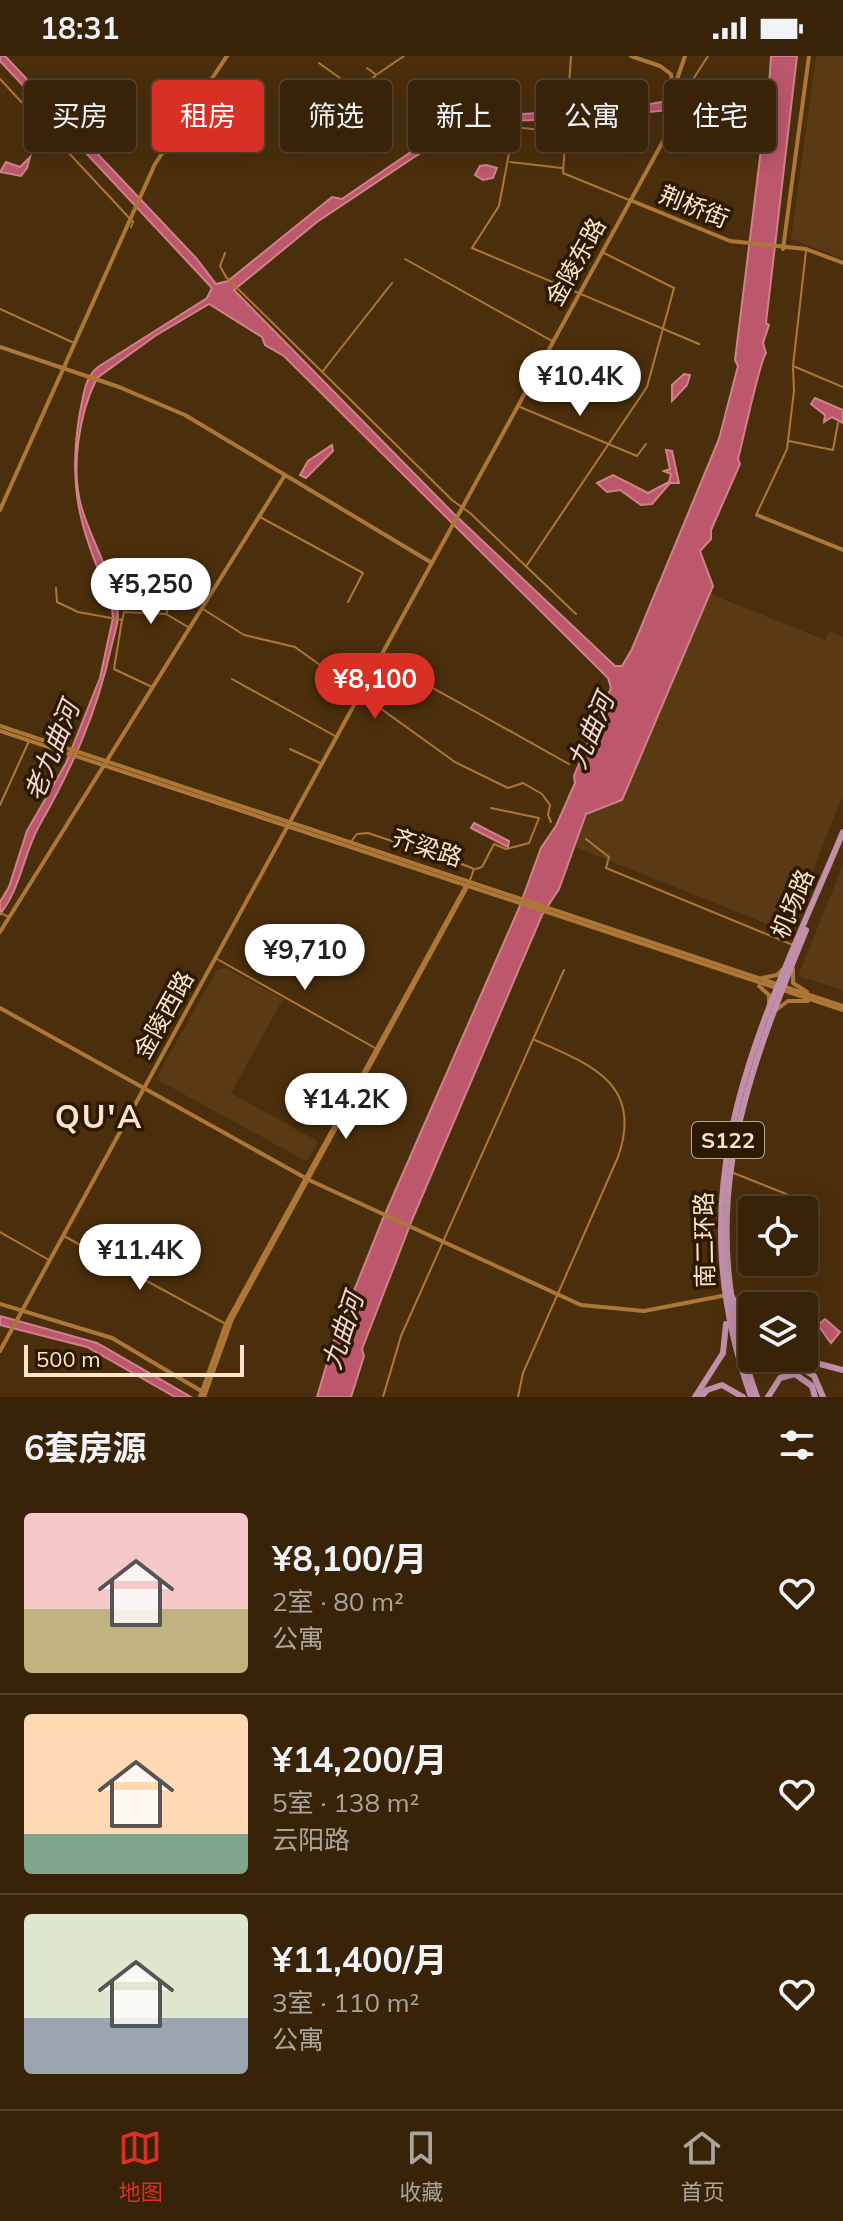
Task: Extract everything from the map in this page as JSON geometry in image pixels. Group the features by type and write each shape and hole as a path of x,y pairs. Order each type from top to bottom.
{"main road":[{"name":"机场路","path":"780,988 843,832"},
{"name":"机场路","path":"795,949 843,840"},
{"name":"南二环路","path":"754,1397 733,1330 727,1295 720,1198 737,1112 780,988"},
{"name":"南二环路","path":"727,1295 725,1219 737,1112"},
{"path":"727,1295 738,1312"},
{"path":"695,1397 723,1353 727,1295"},
{"path":"818,1364 843,1370"},
{"path":"808,1372 814,1376 823,1397"},
{"path":"768,1397 780,1378 795,1374 812,1386 815,1397"},
{"path":"701,1397 707,1390 722,1385 743,1397"}],"street":[{"path":"0,510 148,179 227,56"},
{"path":"371,80 404,56"},
{"path":"569,80 571,56"},
{"path":"631,56 679,73"},
{"path":"677,80 685,56"},
{"path":"693,80 708,56"},
{"path":"809,56 782,248 806,249 843,263"},
{"path":"319,63 342,80"},
{"path":"367,68 376,75"},
{"path":"668,70 671,80"},
{"path":"0,80 133,222 131,227"},
{"path":"536,129 514,127 499,206 472,248 699,344"},
{"name":"金陵东路","path":"553,341 664,139"},
{"path":"563,152 562,168 566,175 630,200"},
{"path":"508,162 562,168"},
{"name":"荆桥街","path":"630,200 744,244 782,248"},
{"path":"806,249 788,440 757,515 843,550"},
{"path":"526,566 647,387 662,328 676,294 674,288 602,252"},
{"path":"225,253 220,266 228,279 460,510 576,614"},
{"path":"405,259 553,341 460,510"},
{"path":"322,372 392,283"},
{"path":"0,309 72,342"},
{"path":"0,347 185,415 432,563"},
{"path":"793,366 843,387"},
{"path":"517,406 637,456 646,444"},
{"path":"788,440 833,450 838,423"},
{"path":"0,932 285,475"},
{"name":"金陵西路","path":"0,1351 460,510"},
{"path":"259,517 363,573 348,602"},
{"path":"166,614 168,579"},
{"path":"56,588 57,602 78,612 121,620"},
{"path":"202,609 244,635 295,647 455,762 508,788 523,783 542,794 550,805 548,815 551,822"},
{"path":"153,687 114,669 124,612 166,614 190,628"},
{"path":"379,658 569,764"},
{"path":"232,679 336,737"},
{"name":"齐梁路","path":"0,728 69,752"},
{"name":"齐梁路","path":"0,728 29,741 105,763 843,1008"},
{"path":"0,805 29,741"},
{"path":"290,749 321,763"},
{"path":"491,808 539,818 548,815"},
{"path":"349,844 357,834 368,833 474,869 482,867 494,844 506,849 529,843 539,818"},
{"path":"586,839 609,857 606,868 795,949"},
{"path":"0,1304 112,1338 203,1394 227,1325 474,869"},
{"path":"1,913 9,917"},
{"path":"755,980 777,975 795,949"},
{"path":"795,949 793,983 815,999"},
{"path":"216,958 378,1050"},
{"path":"383,1397 401,1336 564,970"},
{"path":"755,980 769,995 770,1014"},
{"path":"770,1014 788,1001 815,999"},
{"path":"0,1008 307,1179 581,1305 615,1311 644,1311 727,1295"},
{"path":"518,1397 523,1373 618,1157 624,1119 616,1092 600,1072 533,1040"},
{"path":"729,1171 819,1207"},
{"path":"0,1232 50,1260"},
{"path":"63,1236 227,1325"},
{"path":"0,1335 8,1336"}],"shaded area":[{"path":"816,56 843,56 843,259 791,239"},
{"path":"710,594 825,640 830,631 843,637 843,795 787,932 573,846 586,814 622,800"},
{"path":"843,865 843,990 798,976"},
{"path":"226,968 283,999 231,1093 319,1142 306,1161 158,1080 160,1071 217,970"}],"water":[{"path":"0,56 5,56 28,80 24,80 24,87 0,61"},
{"name":"九曲河","path":"771,56 797,56 766,323 769,325 763,343 766,353 738,459 740,464 711,530 711,539 700,551 713,586 622,800 586,814 559,889 542,915 412,1220 362,1349 364,1356 351,1397 317,1397 333,1343 382,1221 519,908 541,848 556,826 575,783 574,776 611,688 608,678 284,356 265,345 262,337 209,304 155,336 97,378 85,408 78,442 78,494 114,594 117,622 105,672 82,740 34,837 13,893 0,914 0,902 9,887 27,831 66,763 100,678 113,618 111,600 84,530 76,486 76,438 85,387 98,367 207,298 212,288 85,152 96,152 196,258 216,284 228,281 332,197 342,199 411,152 422,152 317,222 234,290 454,514 615,666 622,666 632,649 719,439 738,366 735,360 761,152 776,152 776,80 769,80"},
{"path":"664,102 664,111 648,112 648,104"},
{"path":"536,113 536,120 520,120 520,114"},
{"path":"30,157 21,176 0,172 6,162 20,167"},
{"path":"480,166 497,168 493,178 483,180 475,175"},
{"path":"684,374 690,375 687,385 672,401 672,385"},
{"path":"815,398 843,410 843,423 832,417 824,422 825,415 811,404"},
{"path":"332,445 333,451 306,478 300,475 308,461"},
{"path":"666,450 672,451 679,483 670,483 652,504 641,505 620,490 607,492 597,483 613,475 648,493 669,482 671,474 664,471 670,469"},
{"path":"474,823 509,841 508,847 471,828"},
{"path":"0,1316 97,1343 191,1397 175,1397 87,1347 0,1325"},
{"path":"825,1319 840,1332 831,1343 818,1325"}],"district":[{"name":"QU'A","path":"99,1117"}],"water label":[{"name":"老九曲河","path":"52,751"}]}
